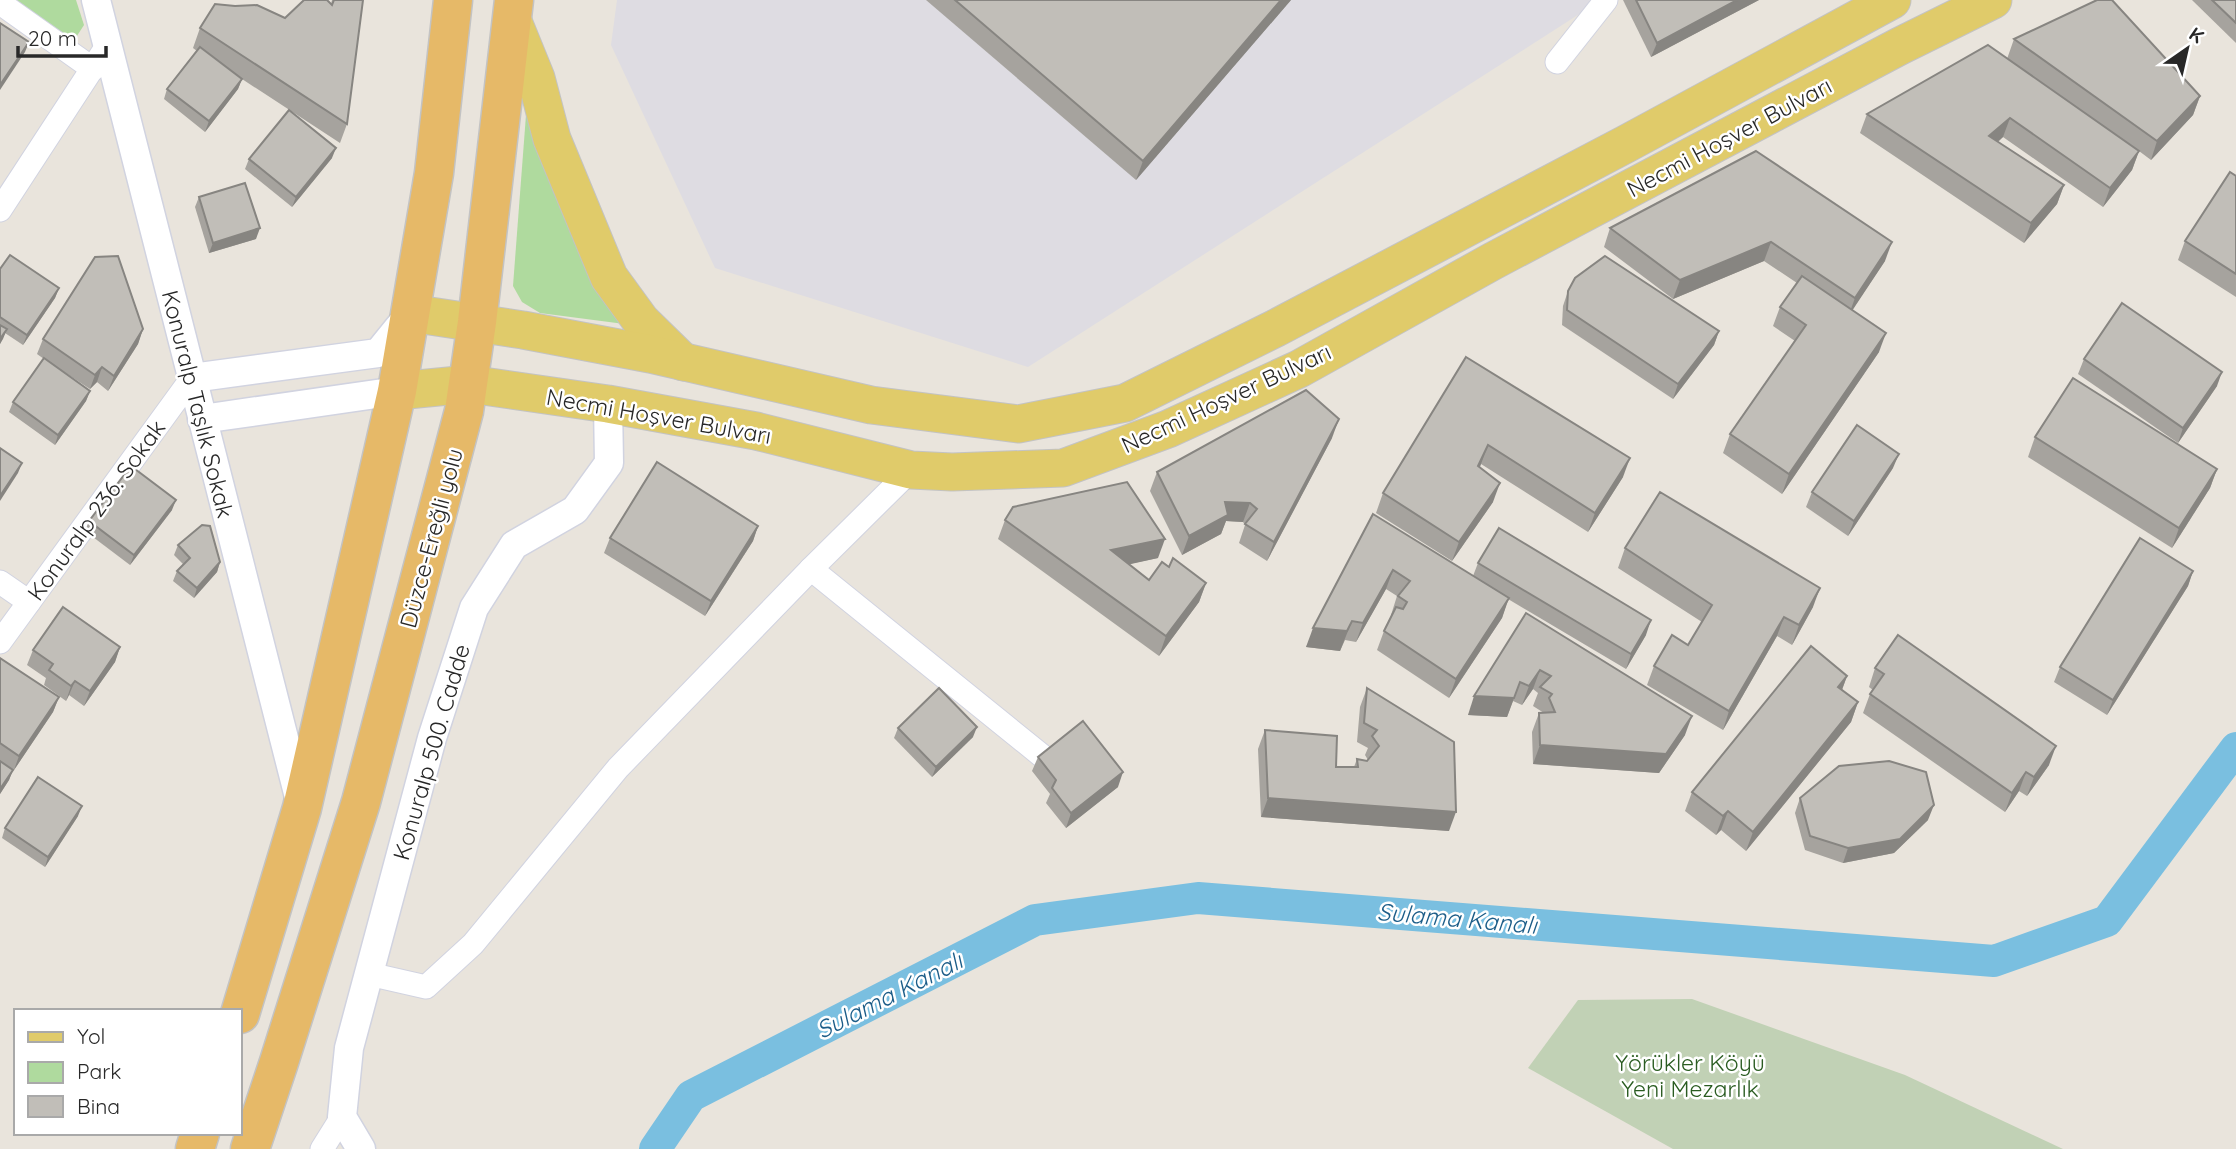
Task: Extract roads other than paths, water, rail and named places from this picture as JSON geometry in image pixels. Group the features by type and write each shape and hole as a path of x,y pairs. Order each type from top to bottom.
{"highway":[{"path":"242,1009 302,808 397,391 434,173 453,0"},
{"name":"Düzce-Ereğli yolu","path":"279,1062 361,802 457,438 477,322 513,9"},
{"path":"250,1149 279,1062"},
{"path":"269,1149 279,1062"}],"main road":[{"name":"Necmi Hoşver Bulvarı","path":"410,313 477,322 683,362 871,405 1018,424 1125,402 1288,322 1892,0"},
{"name":"Necmi Hoşver Bulvarı","path":"397,391 468,384 608,404 757,431 911,470 952,472 1063,468 1168,429 1300,369 1505,254 1900,46 1993,0"},
{"path":"513,9 536,78 552,139 609,277 641,321 683,362"}],"street":[{"name":"Konuralp Taşlık Sokak","path":"96,0 100,57 191,378 302,808"},
{"path":"1557,62 1606,0"},
{"path":"0,4 100,57 0,210"},
{"path":"191,378 378,352 410,313"},
{"name":"Konuralp 236. Sokak","path":"0,642 191,378"},
{"path":"202,419 397,391"},
{"name":"Konuralp 500. Cadde","path":"342,1117 349,1048 432,738 474,608 514,545 575,510 609,463 608,404"},
{"path":"369,974 426,987 473,944 618,768 911,470"},
{"path":"811,569 1041,755"},
{"path":"0,582 29,602"},
{"path":"322,1149 342,1117 361,1149"}],"waterway":[{"name":"Sulama Kanalı","path":"655,1149 691,1096 1035,920 1198,898 1994,961 2107,921 2236,748"}],"park label":[{"name":"Yörükler Köyü Yeni Mezarlık","path":"1690,1075"}]}
